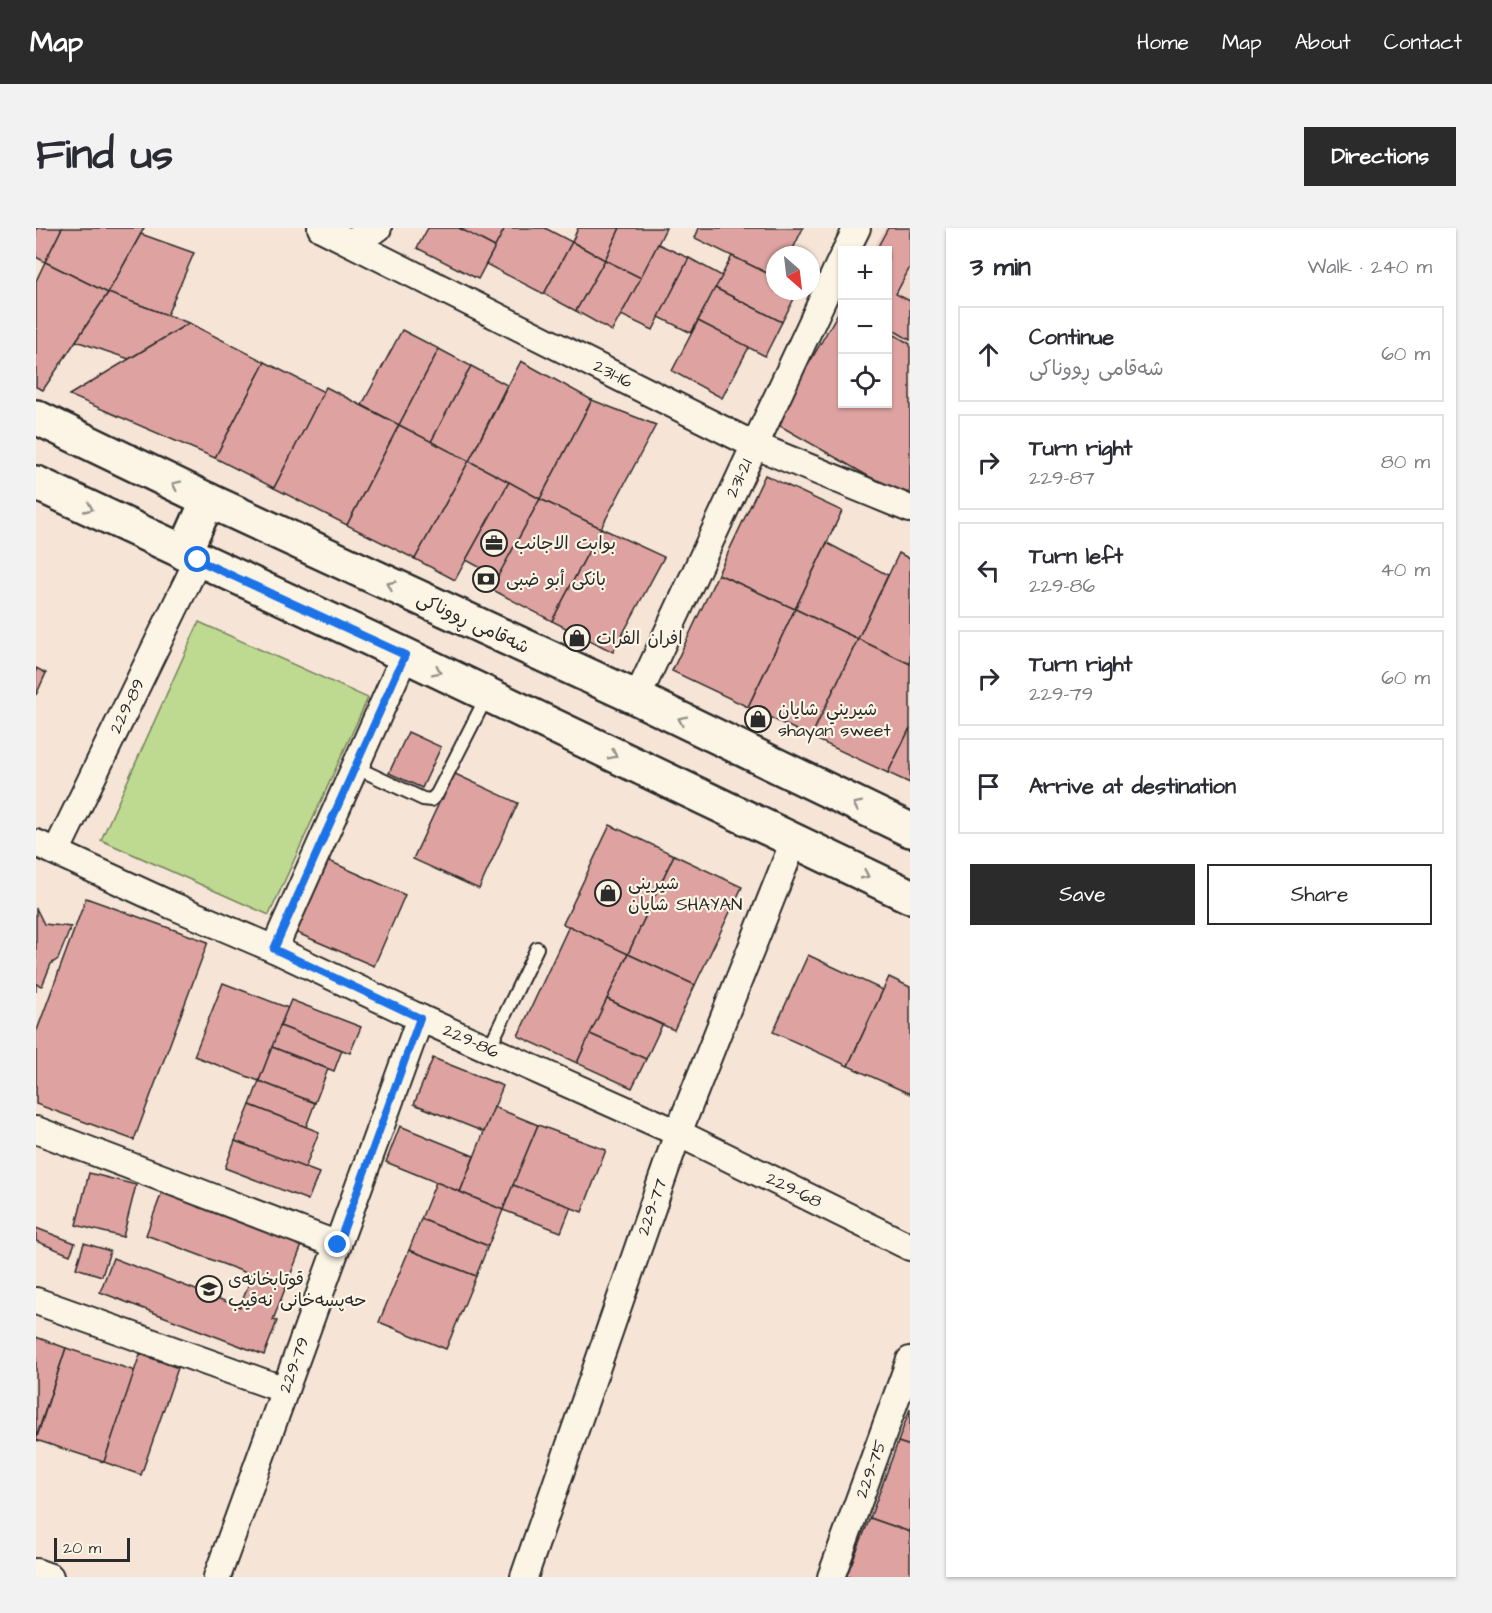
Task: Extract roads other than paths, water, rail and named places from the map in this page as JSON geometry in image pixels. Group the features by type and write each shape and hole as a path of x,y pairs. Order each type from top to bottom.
{"main road":[{"name":"شەقامی ڕووناکی","path":"36,417 208,500 637,698 910,830"},
{"path":"36,483 405,655 910,896"},
{"path":"191,557 208,500"}],"street":[{"name":"231-16","path":"321,228 754,445 910,509"},
{"path":"350,242 378,228"},
{"path":"848,246 857,228"},
{"name":"231-21","path":"637,698 838,269"},
{"name":"229-89","path":"46,848 191,557"},
{"path":"274,949 405,655"},
{"name":"229-77","path":"524,1577 678,1133 794,841"},
{"name":"229-86","path":"46,848 678,1133"},
{"name":"229-79","path":"217,1577 420,1018"},
{"path":"36,1130 338,1245"},
{"name":"229-68","path":"678,1133 910,1247"},
{"path":"36,1301 285,1390"},
{"name":"229-75","path":"831,1577 910,1360"},
{"path":"36,1572 50,1577"}],"lane":[{"path":"355,767 423,799 431,800 437,794 488,695"},
{"path":"489,1048 537,948"}],"place":[{"name":"بوابت الاجانب","path":"494,543"},
{"name":"بانكى أبو ضبى","path":"486,579"},
{"name":"افران الفرات","path":"577,638"},
{"name":"شيريني شايان shayan sweet","path":"758,719"},
{"name":"شيرينى شايان SHAYAN","path":"608,893"},
{"name":"قوتابخانەی حەپسەخانی نەقیب","path":"209,1289"}]}
